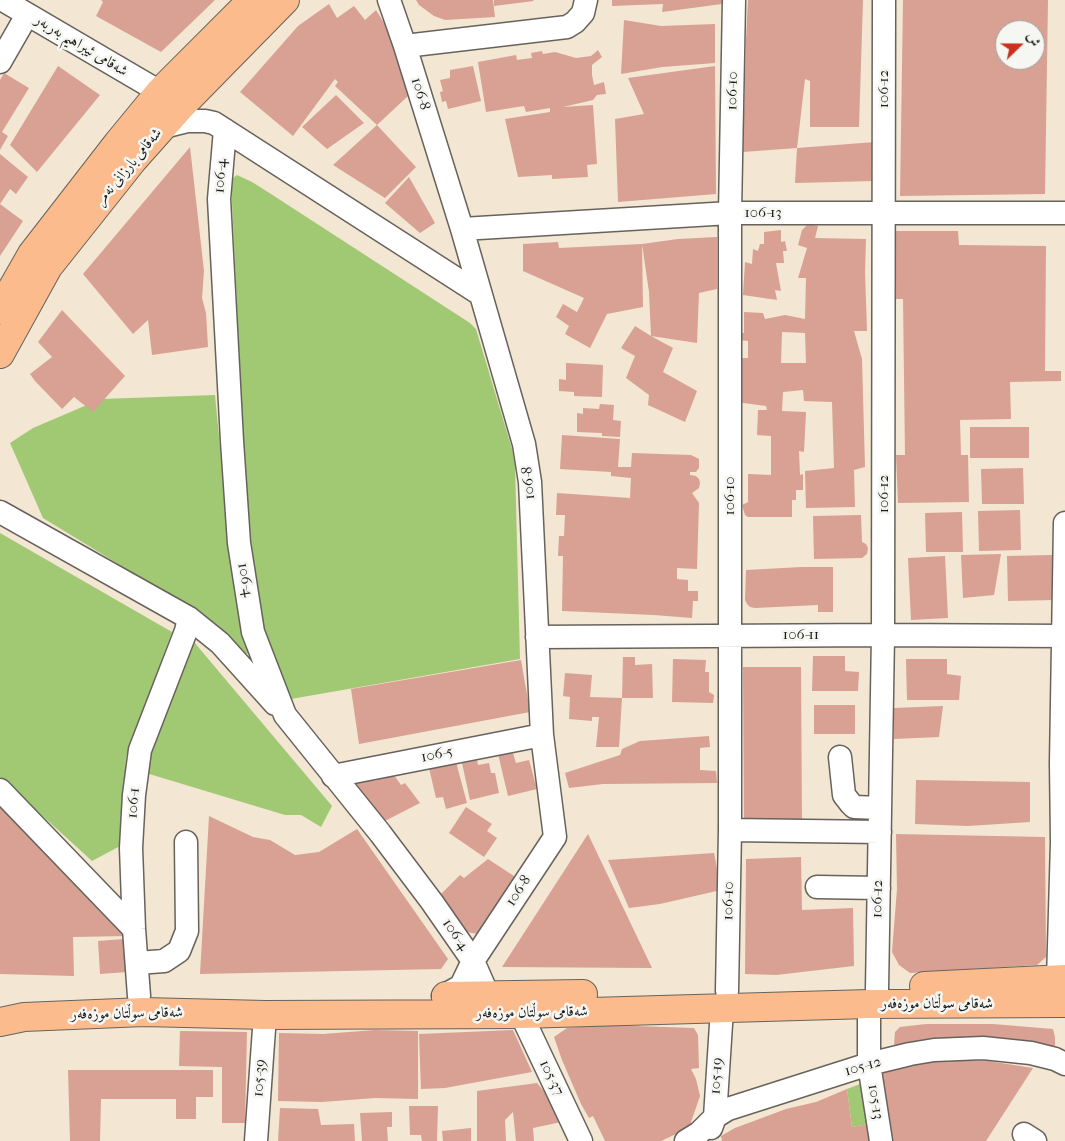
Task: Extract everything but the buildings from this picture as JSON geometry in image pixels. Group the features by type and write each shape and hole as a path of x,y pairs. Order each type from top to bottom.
{"main road":[{"name":"شەقامی بارزانی نەمر","path":"0,310 32,254 93,174 160,92 252,0"},
{"name":"شەقامی بارزانی نەمر","path":"0,354 48,267 133,160 201,86 285,0"},
{"name":"شەقامی سوڵتان موزەفەر","path":"0,1003 139,996 267,999 488,995 724,1000 873,996 1063,987"},
{"name":"شەقامی سوڵتان موزەفەر","path":"0,1022 24,1017 144,1012 265,1015 520,1014 684,1009 724,1000"}],"street":[{"name":"شەقامی ئیبراهیم بەربەر","path":"3,0 160,92"},
{"name":"106-8","path":"389,0 462,229 524,444 530,482 542,735 554,837 472,961 461,986 443,996"},
{"path":"405,46 567,27 575,22 583,13 586,0"},
{"name":"106-10","path":"724,1000 730,830 730,213 734,0"},
{"name":"106-12","path":"873,996 879,888 883,635 884,0"},
{"path":"0,62 27,14"},
{"path":"201,86 206,109 219,127"},
{"path":"163,127 186,121 205,121 219,127 480,294"},
{"name":"106-4","path":"219,127 219,199 239,543 253,632 285,715 397,856 458,939 472,961 488,995"},
{"name":"106-13","path":"462,229 730,213 1065,213"},
{"path":"0,512 189,618 220,643 285,715"},
{"path":"1063,987 1062,842 1065,523"},
{"name":"106-1","path":"139,996 134,929 132,848 134,795 140,750 186,631 189,618"},
{"name":"106-11","path":"537,637 1064,636"},
{"name":"106-5","path":"332,776 542,735"},
{"path":"840,757 844,795 850,804 854,807 880,808"},
{"path":"0,790 134,929"},
{"path":"730,830 880,832"},
{"path":"137,963 164,961 179,951 188,932 186,842"},
{"path":"817,887 879,888"},
{"name":"105-13","path":"873,996 869,1064 881,1141"},
{"name":"105-19","path":"709,1141 715,1117 724,1000"},
{"name":"105-37","path":"520,1014 581,1141"},
{"name":"105-39","path":"256,1141 265,1015"},
{"name":"105-12","path":"686,1141 699,1133 715,1117 728,1110 869,1064 910,1054 958,1048 1007,1049 1060,1062"}],"green space":[{"path":"237,175 271,194 470,323 476,329 512,449 515,465 520,659 291,699 265,641 250,575 231,182"},
{"path":"215,395 223,478 253,650 245,655 192,609 43,518 10,443 33,428 101,399"},
{"path":"0,533 172,632 126,757 122,845 92,861 0,777"},
{"path":"194,642 332,806 321,827 301,815 285,815 146,773 161,705"},
{"path":"868,1081 873,1123 852,1127 847,1089"}]}
